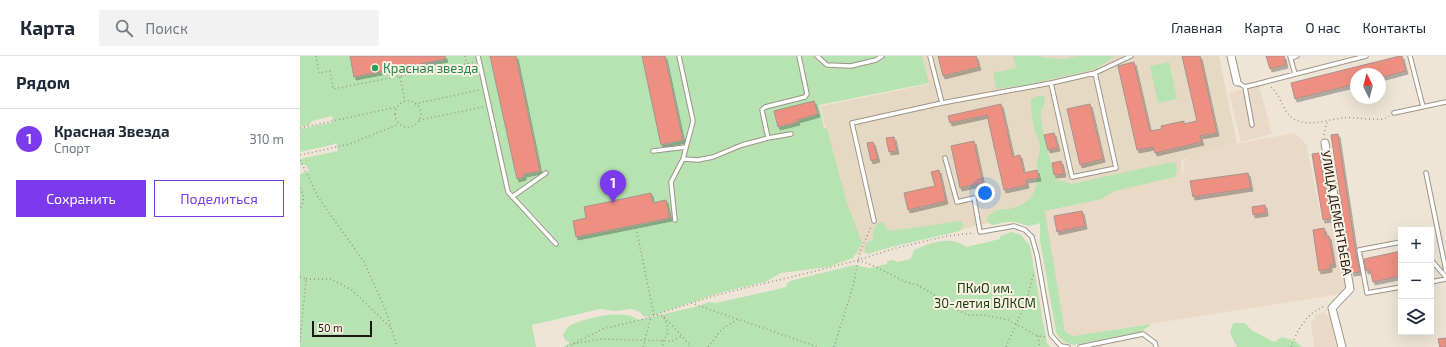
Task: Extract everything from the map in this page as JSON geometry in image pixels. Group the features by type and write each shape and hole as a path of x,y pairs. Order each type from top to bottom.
{"street":[{"path":"1231,56 1237,82"},
{"name":"УЛИЦА ДЕМЕНТЬЕВА","path":"1324,143 1350,289 1332,308 1342,347"}],"lane":[{"path":"478,56 508,192 556,244"},
{"path":"675,220 672,182 683,159 693,121 679,56"},
{"path":"768,138 762,110 765,107 805,97 807,94 799,56"},
{"path":"817,56 827,65 851,66 876,60 882,56"},
{"path":"930,56 942,103"},
{"path":"874,221 852,123 942,103 1051,83 1095,73 1131,56"},
{"path":"1295,74 1290,57 1297,56"},
{"path":"1237,82 1245,86 1265,82 1366,56"},
{"path":"1410,56 1423,107"},
{"path":"1051,83 1072,177 1116,168 1095,73"},
{"path":"1245,86 1252,125"},
{"path":"1394,113 1446,102"},
{"path":"683,159 698,160 742,145 791,134"},
{"path":"653,151 686,146"},
{"path":"945,158 957,202 974,198 980,232 1014,226 1025,230 1032,237 1037,254 1051,335 1062,346 1068,347"},
{"path":"512,197 546,173"},
{"path":"1426,173 1446,271"},
{"path":"1398,243 1359,250 1367,293 1398,288"},
{"path":"1434,263 1446,278 1434,281"},
{"path":"1080,347 1143,334 1155,343 1156,347"}],"path":[{"path":"316,56 319,73 330,71 334,89 480,61"},
{"path":"465,56 467,64"},
{"path":"400,76 405,102"},
{"path":"1265,82 1276,91 1287,114 1295,120 1307,123 1345,118 1379,119 1387,118 1394,113"},
{"path":"300,128 397,107 405,102 415,104 486,89"},
{"path":"415,104 419,108 419,120"},
{"path":"397,107 395,117 399,124 410,127 419,120 489,105"},
{"path":"1324,143 1326,125 1330,120"},
{"path":"300,155 350,144 399,124"},
{"path":"300,160 318,198 364,262 386,311 397,347"},
{"path":"300,188 304,197 300,210"},
{"path":"834,347 853,286 860,252 874,221"},
{"path":"636,228 654,315"},
{"path":"567,347 603,329 651,317 720,294 858,260 896,248 947,236 980,232"},
{"path":"858,260 872,265 906,282 917,285 968,315 985,315 1008,320 1038,336 1052,337"},
{"path":"1006,347 1026,302 1034,268"},
{"path":"300,277 306,279 330,279 352,290 392,329"},
{"path":"300,342 306,279"},
{"path":"1291,347 1294,339 1308,316 1318,308 1339,301"},
{"path":"691,303 818,347"},
{"path":"654,315 663,316 691,347"},
{"path":"663,316 668,326 666,337 663,341 663,347"},
{"path":"643,347 651,317"},
{"path":"708,347 722,329 738,319"},
{"path":"572,344 600,339 672,341 682,336"},
{"path":"1038,336 1040,347"}],"shaded area":[{"path":"922,56 1219,56 1237,144 1187,157 1181,161 1182,169 1179,177 1171,180 850,256 821,106 929,84"},
{"path":"1259,85 1272,134 1241,142 1229,93"},
{"path":"1295,133 1306,144 1322,221 1335,224 1346,288 1341,294 1073,336 1065,332 1045,211 1102,199 1115,191 1175,177 1182,173 1184,168 1183,162 1190,155 1206,152 1212,148"},
{"path":"1325,312 1327,316 1330,315 1336,347 1314,347 1311,321 1315,319 1314,315"}],"green space":[{"name":"Красная звезда","path":"300,56 922,56 929,83 819,105 824,128 827,129 847,203 862,243 853,258 828,267 781,273 765,282 719,293 647,317 632,309 615,311 600,309 532,325 536,347 300,347 300,174 309,171 306,165 300,164 300,159 338,151 336,142 335,144 300,152 300,129 333,122 332,116 312,121 309,125 300,127"},
{"path":"1013,56 1040,56 1046,58 1065,59 1077,56 1115,56 1096,69 1026,85 996,89 993,73 1016,68"},
{"path":"1169,62 1177,99 1158,103 1150,66"},
{"path":"1037,96 1044,96 1045,102 1041,113 1042,126 1049,157 1057,180 1071,184 1172,162 1176,164 1177,170 1175,177 1115,191 1102,199 1045,211 1065,332 1073,336 1152,324 1141,332 1074,345 1063,341 1056,332 1040,240 1040,223 1029,226 1009,221 992,225 987,221 988,216 994,212 1001,209 1015,208 1025,202 1035,190 1036,178 1039,177 1037,161 1040,146 1031,112 1031,99"},
{"path":"961,221 963,225 960,231 867,254 865,253 865,246 868,242 873,240 873,231 876,225 882,222 890,231"},
{"name":"ПКиО им. 30-летия ВЛКСМ","path":"1011,232 1021,235 1030,246 1047,344 1051,347 563,347 570,343 565,340 563,335 567,328 577,322 595,317 615,314 632,316 638,320 699,306 709,302 716,303 787,287 786,285 790,281 854,265 870,268 887,264 887,261 892,260 898,262 911,259 914,250 940,241 954,241 966,247 1000,239 1000,236"},
{"path":"1233,323 1245,323 1251,330 1274,342 1282,337 1295,341 1302,347 1237,347 1230,333"}],"building":[{"name":"Красная звезда","path":"350,56 445,56 446,59 354,77"},
{"path":"490,56 516,56 540,171 524,174 524,177 517,179"},
{"path":"642,56 665,56 683,140 661,145"},
{"path":"938,56 976,56 979,67 943,76"},
{"path":"1182,56 1200,56 1217,133 1200,136 1202,142 1155,153 1153,147 1137,150 1118,66 1134,62 1150,131 1162,129 1161,126 1184,121 1184,124 1197,121"},
{"path":"1266,56 1284,56 1286,65 1270,69"},
{"path":"1402,56 1406,71 1386,76 1386,68 1352,68"},
{"path":"1350,68 1350,85 1295,99 1291,83"},
{"path":"814,101 818,114 797,120 798,122 778,127 774,111"},
{"path":"1001,104 1013,157 1020,155 1024,173 1037,170 1039,178 1026,180 1027,185 1004,190 987,115 950,123 948,116"},
{"path":"1090,104 1103,159 1080,165 1067,109"},
{"path":"1054,133 1058,148 1048,150 1044,135"},
{"path":"1338,134 1360,272 1352,273 1331,135"},
{"path":"894,137 897,151 889,152 886,138"},
{"path":"974,141 983,183 960,188 951,146"},
{"path":"873,142 878,159 871,161 867,143"},
{"path":"1319,153 1331,219 1323,220 1312,154"},
{"path":"1061,161 1064,174 1054,175 1052,163"},
{"path":"939,170 946,201 908,210 904,193 935,186 931,172"},
{"path":"1248,173 1251,188 1193,197 1190,181"},
{"path":"651,193 653,203 666,200 670,218 576,237 573,221 586,218 584,207"},
{"path":"1265,205 1266,213 1253,215 1252,207"},
{"path":"1082,211 1085,226 1057,232 1054,216"},
{"path":"1324,228 1326,236 1329,236 1334,264 1330,265 1330,269 1319,271 1313,230"},
{"path":"1398,252 1398,277 1373,282 1370,270 1366,271 1364,259"},
{"path":"1446,338 1446,347 1440,347 1438,339"}],"place":[{"name":"Красная звезда","path":"375,68"},
{"name":"Красная Звезда","path":"613,203"}]}
